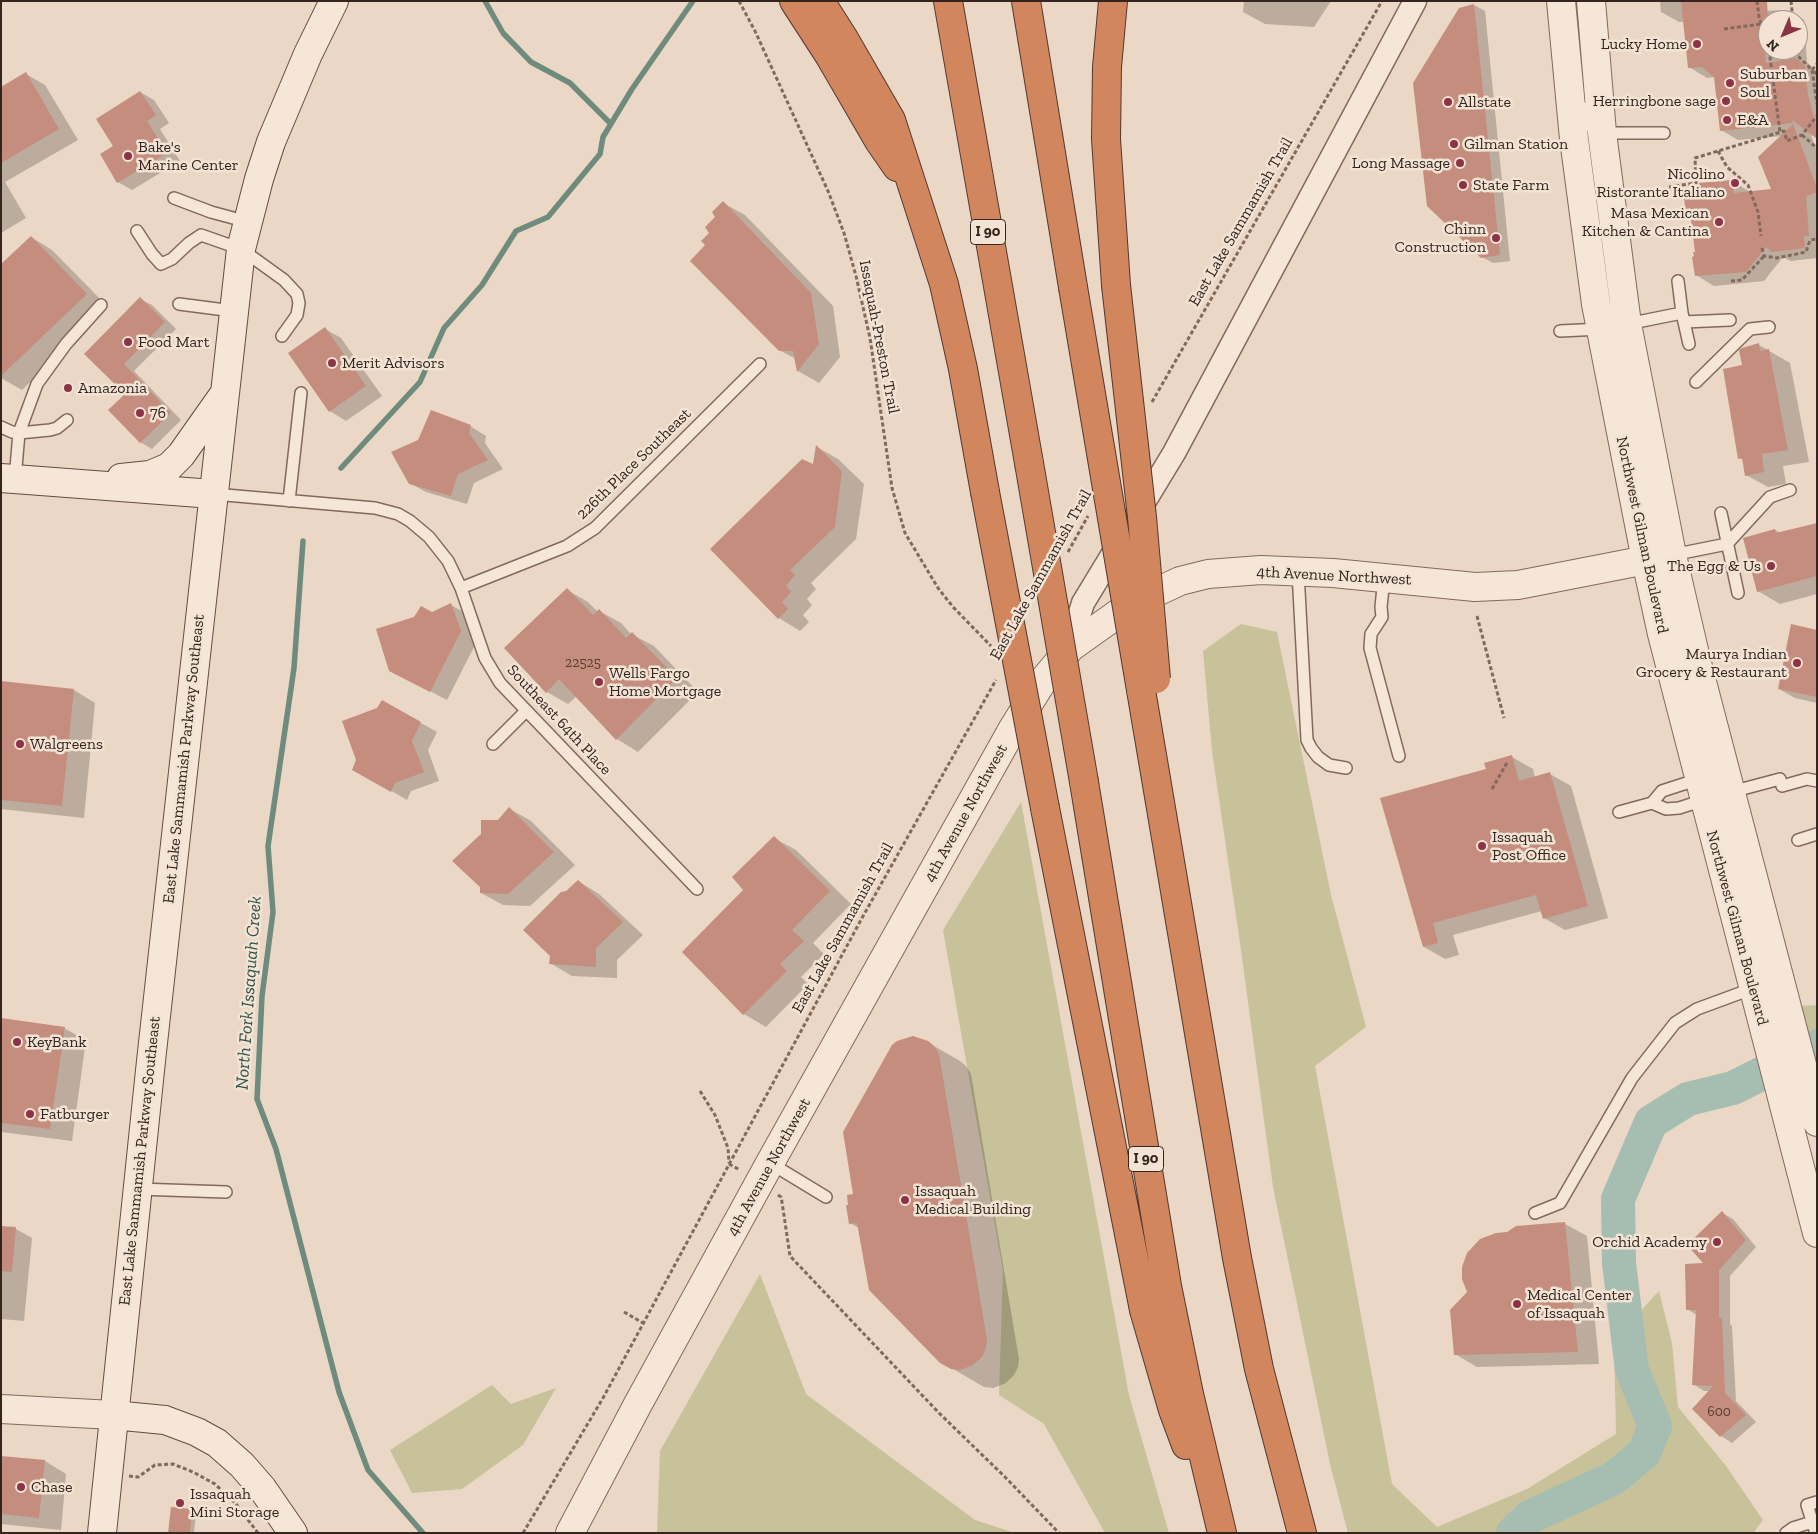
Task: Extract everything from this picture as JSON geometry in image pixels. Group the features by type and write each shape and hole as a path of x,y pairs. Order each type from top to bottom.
{"highway":[{"path":"794,1 829,54 879,141 916,196"},
{"path":"820,1 891,120 946,292 963,369 1045,808 1144,1310 1172,1410 1217,1533"},
{"name":"I 90","path":"948,1 1084,782 1168,1286 1189,1394 1222,1533"},
{"path":"1026,1 1073,287 1148,685 1166,836 1237,1258 1259,1369 1302,1533"},
{"path":"1113,1 1107,67 1106,139 1116,285 1142,517 1148,685"}],"street":[{"name":"East Lake Sammamish Parkway Southeast","path":"102,1533 113,1415 241,249 259,179 290,94 334,1"},
{"path":"1080,640 1079,616 1083,604 1174,453 1415,1"},
{"name":"Northwest Gilman Boulevard","path":"1561,1 1575,149 1614,327 1672,555 1696,659 1713,793 1766,984 1764,1030 1817,1233"},
{"name":"Northwest Gilman Boulevard","path":"1591,1 1602,133 1614,327 1646,560 1662,634 1690,744 1713,793"},
{"path":"75,484 150,474 169,467 181,456 224,394"},
{"path":"8,479 213,494"},
{"name":"4th Avenue Northwest","path":"570,1533 638,1404 770,1163 1012,730 1042,682 1071,647 1133,603 1180,581 1208,574 1244,571 1333,573 1475,586 1518,585 1672,555"},
{"name":"Northwest Gilman Boulevard","path":"1766,984 1790,1019 1816,1119"},
{"path":"1,1409 166,1420 197,1432 217,1443 242,1465 262,1488 293,1533"}],"lane":[{"path":"1567,74 1581,94 1586,124 1602,133 1664,133"},
{"path":"174,198 211,212 248,222"},
{"path":"137,231 161,264 172,259 201,235 241,249 284,280 297,294 299,303 297,315 282,336"},
{"path":"1678,281 1689,344"},
{"path":"179,304 233,311"},
{"path":"8,479 19,433 37,384 66,344 101,305"},
{"path":"1560,331 1614,327 1683,318 1730,320"},
{"path":"1696,382 1750,329 1769,327"},
{"name":"226th Place Southeast","path":"461,588 567,546 595,528 760,364"},
{"path":"289,501 301,393"},
{"path":"1,427 19,433 50,430 67,420"},
{"path":"1672,555 1727,544 1770,498 1790,490"},
{"name":"Southeast 64th Place","path":"213,494 375,508 398,514 410,521 440,550 454,571 485,658 500,683 697,889"},
{"path":"1721,513 1738,593"},
{"path":"1298,572 1307,740 1318,757 1329,764 1346,768"},
{"path":"1384,578 1382,617 1371,634 1370,648 1399,756"},
{"path":"493,744 526,711"},
{"path":"1619,812 1652,803 1662,791 1713,793 1807,779 1817,781"},
{"path":"1652,803 1666,810 1679,808 1713,793"},
{"path":"1798,840 1817,834"},
{"path":"1535,1213 1560,1203 1632,1078 1675,1023 1697,1009 1766,984"},
{"path":"770,1163 826,1197"},
{"path":"138,1189 226,1192"},
{"path":"1786,1533 1793,1528 1814,1527 1807,1505 1817,1502"}],"path":[{"name":"Issaquah-Preston Trail","path":"740,1 824,182 844,233 870,338 892,488 905,533 938,588 952,607 994,649"},
{"name":"East Lake Sammamish Trail","path":"1151,404 1382,1"},
{"path":"1724,29 1758,24"},
{"path":"1770,60 1780,132"},
{"path":"1802,60 1817,74"},
{"path":"1817,64 1812,70 1817,104"},
{"path":"1669,187 1696,182 1695,158 1784,131 1788,141 1802,135 1817,116"},
{"path":"1802,135 1817,148"},
{"path":"1718,151 1727,167 1748,185 1758,212 1761,236"},
{"path":"1764,256 1777,258 1806,252 1810,240 1817,239"},
{"path":"1762,248 1764,256"},
{"path":"1731,281 1742,280 1764,256"},
{"name":"East Lake Sammamish Trail","path":"1065,557 1089,514"},
{"path":"1477,616 1504,718"},
{"name":"East Lake Sammamish Trail","path":"523,1533 603,1398 867,910 998,678"},
{"path":"1492,789 1508,761"},
{"path":"700,1092 715,1115 728,1148 730,1164"},
{"path":"781,1197 790,1256 939,1413 1060,1533"},
{"path":"624,1312 643,1323"},
{"path":"148,1470 155,1464 173,1464 215,1484 236,1504 258,1533"}],"shaded area":[{"path":"1241,624 1277,632 1331,895 1366,1027 1315,1066 1392,1484 1437,1527 1527,1489 1616,1434 1614,1340 1659,1291 1672,1343 1678,1407 1726,1466 1763,1520 1753,1533 1348,1533 1330,1464 1273,1187 1212,751 1203,651"},
{"path":"1021,802 1129,1395 1169,1533 1105,1533 1044,1424 999,1395 1003,1271 943,930"},
{"path":"1817,1005 1817,1058 1800,1006"},
{"path":"760,1274 806,1394 975,1520 1015,1533 657,1533 660,1451"},
{"path":"492,1385 511,1404 556,1388 523,1445 462,1489 412,1493 390,1450"}],"building":[{"path":"1681,1 1767,1 1767,10 1758,10 1758,60 1766,60 1766,63 1798,60 1805,66 1808,95 1817,129 1817,139 1791,119 1793,123 1720,131 1714,77 1702,67 1688,68"},
{"name":"Gilman Station","path":"1474,4 1500,255 1481,258 1427,206 1413,83 1459,8"},
{"path":"26,72 59,129 1,163 1,87"},
{"path":"140,91 156,115 147,121 167,153 117,183 100,154 113,146 96,119"},
{"path":"1793,124 1817,188 1817,192 1806,196 1809,236 1804,236 1805,248 1772,252 1766,247 1746,272 1695,276 1692,257 1694,256 1693,252 1695,252 1690,212 1686,213 1683,191 1700,189 1699,183 1732,180 1734,193 1771,189 1758,157"},
{"path":"723,201 811,293 819,344 797,372 793,351 779,351 690,261 705,245 701,241 709,233 705,227 715,217 712,212"},
{"path":"31,236 87,294 1,376 1,264"},
{"path":"140,297 165,322 124,364 171,413 140,443 108,410 125,394 84,354"},
{"path":"325,327 366,386 329,412 288,353"},
{"path":"1759,343 1760,351 1769,349 1788,450 1762,454 1764,472 1745,476 1742,458 1738,459 1723,369 1742,365 1739,350"},
{"path":"431,410 471,425 469,433 488,460 458,474 451,496 409,484 391,452 418,440"},
{"path":"816,445 842,471 835,527 790,570 795,575 786,586 791,592 782,602 788,609 778,619 710,549 802,459 813,464"},
{"path":"1817,523 1817,576 1757,592 1743,538 1775,529 1776,533"},
{"path":"567,588 593,615 599,609 626,638 632,632 677,678 616,740 559,679 546,693 504,648"},
{"path":"451,603 461,631 430,692 389,671 376,629 414,617 421,606 432,612"},
{"name":"Maurya Indian Grocery & Restaurant","path":"1791,624 1817,630 1817,697 1778,689"},
{"name":"Walgreens","path":"1,681 74,689 62,806 1,800"},
{"path":"382,700 421,722 412,741 424,772 395,783 391,792 352,770 356,760 342,721 377,708"},
{"name":"Issaquah Post Office","path":"1512,755 1519,781 1550,772 1588,906 1543,919 1536,895 1433,923 1438,943 1423,947 1380,798 1486,769 1484,763"},
{"path":"509,807 554,852 508,894 480,893 480,887 452,861 481,834 481,820 498,820"},
{"path":"774,836 830,891 792,930 804,941 780,964 787,971 743,1015 682,952 743,890 732,877"},
{"path":"578,880 623,922 596,948 596,967 549,964 550,956 523,930 561,892 566,891"},
{"path":"1,1018 65,1027 50,1129 1,1123"},
{"name":"Issaquah Medical Building","path":"913,1036 928,1041 939,1054 987,1340 982,1357 973,1365 960,1370 951,1369 940,1363 869,1290 857,1223 849,1224 846,1205 848,1205 847,1195 853,1194 843,1132 892,1045 897,1041"},
{"path":"1722,1211 1746,1240 1719,1270 1719,1318 1722,1318 1725,1393 1746,1415 1720,1437 1692,1409 1713,1386 1692,1385 1696,1310 1686,1310 1685,1264 1703,1263 1687,1245"},
{"path":"1565,1222 1578,1352 1454,1355 1450,1310 1467,1292 1462,1279 1462,1267 1467,1253 1480,1239 1496,1233 1507,1232 1516,1226"},
{"path":"1,1226 16,1227 12,1272 1,1271"},
{"path":"1,1456 45,1460 39,1518 1,1514"},
{"path":"171,1507 192,1509 190,1533 168,1533"}],"waterway":[{"name":"North Fork Issaquah Creek","path":"485,1 503,33 531,62 570,83 611,124"},
{"name":"North Fork Issaquah Creek","path":"341,468 420,382 444,328 482,285 516,231 548,217 600,154 603,137 632,89 693,1"},
{"name":"North Fork Issaquah Creek","path":"303,541 294,668 268,846 273,912 262,996 257,1099 276,1149 339,1392 368,1470 423,1533"},
{"path":"1513,1533 1530,1517 1614,1478 1644,1453 1655,1426 1632,1370 1619,1263 1618,1199 1651,1122 1688,1099 1733,1088 1817,1046"}],"place":[{"name":"Lucky Home","path":"1697,44"},
{"name":"Suburban Soul","path":"1730,83"},
{"name":"Herringbone sage","path":"1726,101"},
{"name":"Allstate","path":"1448,102"},
{"name":"E&A","path":"1727,120"},
{"name":"Gilman Station","path":"1454,144"},
{"name":"Bake's Marine Center","path":"128,156"},
{"name":"Long Massage","path":"1460,163"},
{"name":"Nicolino Ristorante Italiano","path":"1735,183"},
{"name":"State Farm","path":"1463,185"},
{"name":"Masa Mexican Kitchen & Cantina","path":"1719,222"},
{"name":"Chinn Construction","path":"1496,238"},
{"name":"Food Mart","path":"128,342"},
{"name":"Merit Advisors","path":"332,363"},
{"name":"Amazonia","path":"68,388"},
{"name":"76","path":"140,413"},
{"name":"The Egg & Us","path":"1771,566"},
{"name":"Maurya Indian Grocery & Restaurant","path":"1797,663"},
{"name":"Wells Fargo Home Mortgage","path":"599,682"},
{"name":"Walgreens","path":"20,744"},
{"name":"Issaquah Post Office","path":"1482,846"},
{"name":"KeyBank","path":"17,1042"},
{"name":"Fatburger","path":"30,1114"},
{"name":"Issaquah Medical Building","path":"905,1200"},
{"name":"Orchid Academy","path":"1717,1242"},
{"name":"Medical Center of Issaquah","path":"1517,1304"},
{"name":"Chase","path":"21,1487"},
{"name":"Issaquah Mini Storage","path":"180,1503"}]}
